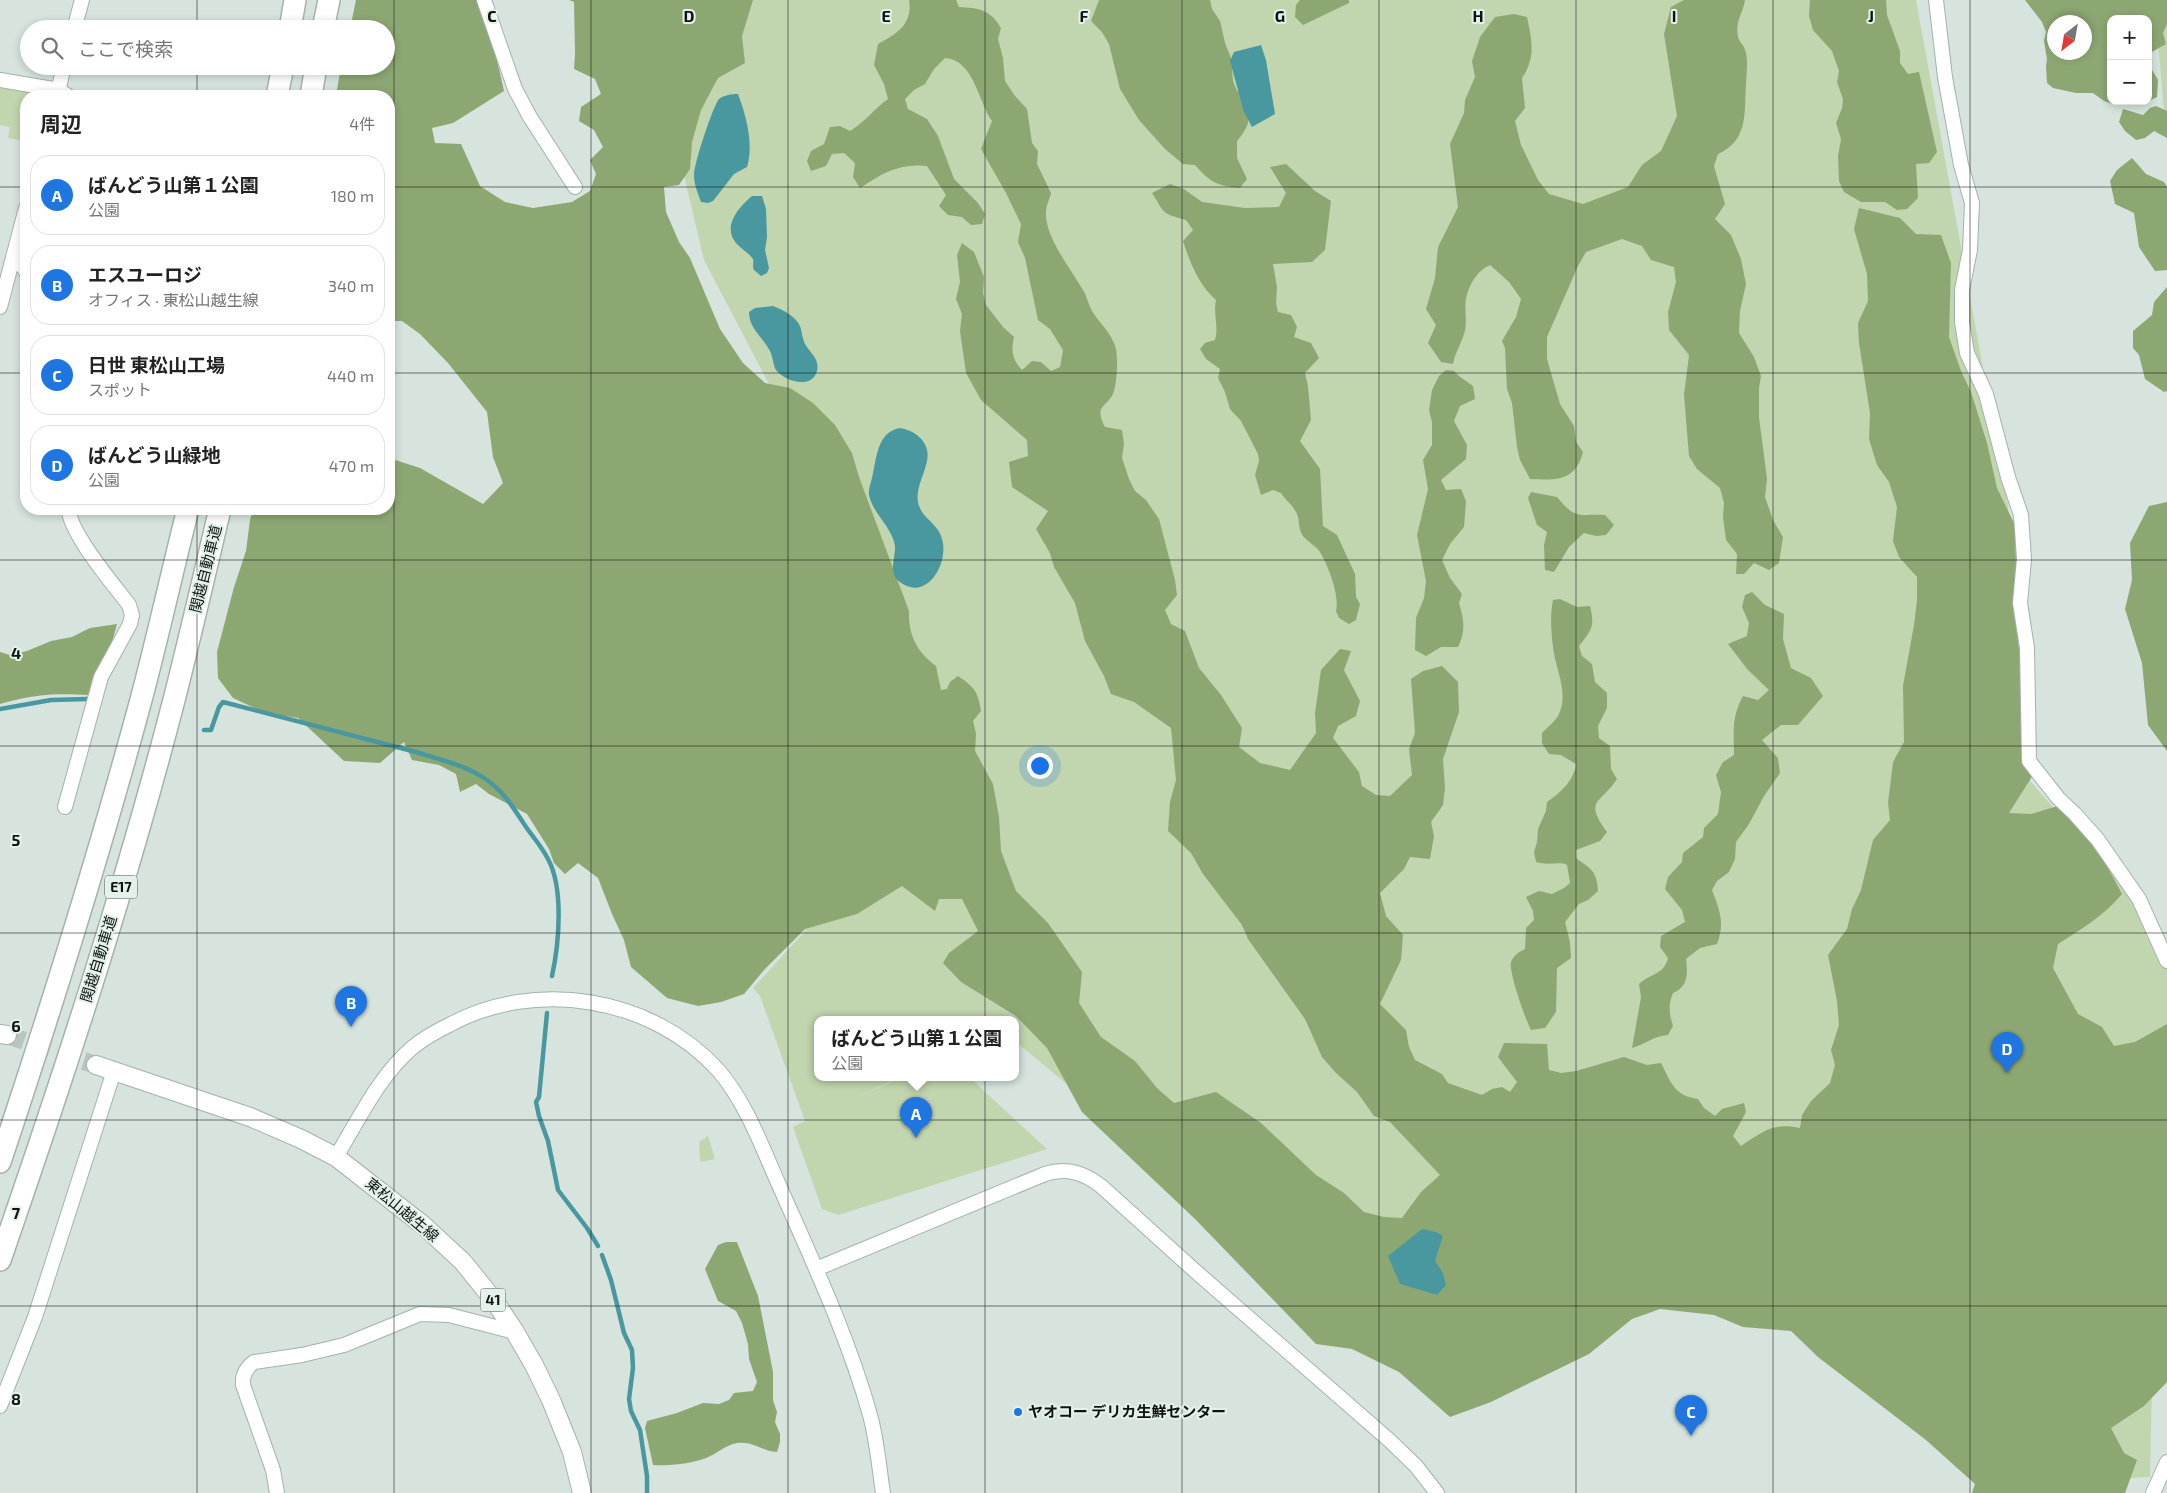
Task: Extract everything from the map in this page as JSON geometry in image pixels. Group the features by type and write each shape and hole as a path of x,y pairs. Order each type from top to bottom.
{"highway":[{"path":"292,20 295,0"},
{"path":"325,20 329,0"},
{"path":"278,90 281,75"},
{"path":"312,90 314,75"},
{"name":"E17","path":"0,1162 42,1035 94,865 141,699 187,515"},
{"name":"関越自動車道","path":"0,1260 72,1044 125,876 174,700 219,515"}],"main road":[{"name":"東松山越生線","path":"96,1065 250,1117 301,1139 336,1157 383,1192 463,1262 496,1303 534,1364 572,1452 582,1493"}],"street":[{"path":"76,20 82,0"},
{"path":"484,0 515,89 530,118 575,187"},
{"path":"1936,0 1945,76 1961,165 1972,203 1970,250 1962,290 1962,322 1967,353 1986,394 2008,477 2021,515 2024,559 2020,602 2027,648 2029,761 2058,798 2098,840 2139,899 2167,961"},
{"path":"61,90 63,75"},
{"path":"0,80 44,90"},
{"path":"0,307 8,262 20,226"},
{"path":"8,262 20,266"},
{"path":"66,807 101,676 130,624 132,615 129,605 81,539 68,515"},
{"path":"336,1157 384,1079 414,1046 433,1033 472,1012 509,1004 555,999 620,1009 654,1022 677,1034 719,1072 741,1103 816,1269 847,1345 870,1416 883,1493"},
{"path":"0,1406 34,1317 114,1071"},
{"path":"816,1269 1045,1174 1055,1171 1078,1172 1102,1186 1208,1283 1389,1440 1416,1466 1437,1493"},
{"path":"277,1493 273,1470 243,1385 242,1379 248,1367 254,1362 302,1355 344,1345 420,1314 449,1314 515,1332"},
{"path":"2153,1493 2167,1462"}],"green space":[{"path":"356,0 478,0 485,8 504,91 453,123 432,128 435,143 461,144 480,186 505,202 533,208 572,202 590,191 596,174 590,160 603,147 594,130 579,121 581,107 601,94 595,79 574,69 574,2 569,0 753,0 742,36 745,63 718,78 701,110 692,142 690,169 679,185 664,187 666,212 679,242 690,258 720,329 743,363 765,383 790,388 813,403 835,425 852,453 859,477 909,611 910,628 915,642 929,661 936,666 941,690 947,689 950,682 958,676 968,683 977,694 981,711 973,721 976,734 975,751 993,784 999,817 1001,851 1016,891 1048,923 1082,972 1079,1003 1101,1037 1135,1061 1157,1088 1174,1103 1216,1092 1261,1123 1316,1175 1344,1193 1364,1212 1384,1217 1402,1218 1421,1192 1440,1175 1390,1122 1374,1116 1357,1092 1322,1057 1305,1019 1248,939 1242,925 1203,874 1191,853 1168,831 1170,802 1176,780 1171,728 1134,702 1111,694 1104,676 1085,641 1075,603 1054,567 1050,553 1036,529 1048,511 1012,487 1009,462 1028,456 1027,440 981,400 966,373 960,331 962,314 956,299 960,282 957,255 962,243 974,252 984,277 983,293 986,305 1003,327 1014,337 1013,355 1022,370 1032,361 1041,362 1051,371 1060,367 1063,350 1050,329 1038,320 1025,258 1018,242 1021,224 981,149 992,121 974,83 963,66 955,60 945,58 934,69 925,84 914,90 905,99 908,109 927,119 938,136 954,179 978,203 985,214 982,224 971,225 962,217 948,215 939,206 946,195 927,166 908,166 892,170 860,188 853,177 855,163 844,153 832,154 826,166 811,171 807,161 811,151 824,144 830,127 840,126 850,131 888,99 884,84 874,65 878,44 897,32 906,22 909,16 909,0 956,0 959,7 978,9 988,13 997,22 1001,28 998,39 1003,58 1005,81 1027,109 1032,143 1038,151 1037,164 1051,193 1046,211 1049,231 1059,252 1084,292 1092,311 1109,333 1116,349 1117,370 1114,391 1100,414 1105,427 1122,430 1124,444 1122,458 1129,479 1135,491 1146,500 1159,519 1175,580 1177,595 1165,610 1171,624 1185,631 1199,668 1221,695 1242,728 1239,747 1260,763 1290,770 1316,733 1315,713 1321,670 1340,649 1351,651 1344,670 1360,701 1356,716 1338,726 1333,738 1359,772 1362,786 1376,795 1390,796 1412,775 1409,749 1415,733 1411,679 1423,671 1442,666 1458,682 1459,712 1443,759 1445,788 1443,805 1431,822 1434,836 1430,859 1410,857 1404,869 1380,893 1386,916 1403,935 1401,960 1380,1004 1406,1030 1409,1047 1415,1060 1442,1074 1448,1083 1482,1095 1492,1089 1502,1087 1510,1092 1517,1082 1498,1057 1504,1043 1547,1044 1549,1070 1561,1073 1576,1071 1624,1057 1647,1065 1661,1063 1678,1091 1698,1099 1704,1108 1715,1116 1722,1109 1744,1103 1746,1112 1733,1136 1741,1146 1775,1127 1791,1126 1800,1128 1802,1115 1811,1101 1830,1083 1835,1065 1831,1050 1839,1025 1837,1001 1828,955 1847,929 1852,909 1861,890 1873,840 1890,820 1888,803 1893,762 1904,742 1903,686 1914,625 1917,577 1899,557 1893,541 1897,507 1889,482 1877,465 1869,439 1870,413 1859,343 1858,323 1868,301 1867,274 1854,229 1859,208 1900,218 1916,234 1941,235 1951,263 1949,337 1971,392 1987,443 1997,488 2015,525 2018,639 2033,775 2009,813 2031,814 2061,805 2093,840 2122,894 2100,916 2058,944 2053,968 2078,1014 2102,1027 2114,1046 2135,1042 2167,1024 2167,1382 2144,1406 2111,1428 2124,1453 2137,1460 2125,1493 1972,1493 1975,1484 1926,1440 1818,1357 1791,1331 1743,1327 1714,1315 1660,1309 1632,1319 1589,1354 1491,1402 1450,1417 1399,1372 1352,1349 1316,1344 1195,1219 1082,1112 1047,1048 1019,1019 1019,1016 1016,1016 961,982 943,963 949,953 978,931 962,899 939,899 935,911 902,886 857,914 805,929 764,970 744,994 721,1002 698,1006 667,998 631,967 624,940 598,878 578,863 565,874 554,863 549,849 527,814 489,794 476,784 460,792 456,774 439,765 412,760 404,742 380,763 344,761 298,718 265,713 233,698 218,678 217,652 234,587 246,551 251,515 395,515 395,460 420,468 483,504 503,483 493,457 487,412 448,363 420,334 402,321 395,321 395,90 337,90 340,75 395,75 395,20 352,20"},
{"path":"623,0 1916,0 2008,505 2013,663 2030,781 2133,898 2167,968 2167,1091 2158,1105 2150,1477 2077,1481 1780,1317 1222,1214 1019,1044 1019,1016 814,1016 814,1081 891,1081 853,1099 894,1081 973,1081 1047,1149 838,1215 822,1209 793,1127 805,1121 760,996 753,988 816,919 813,468 704,260 673,129"},
{"path":"1099,0 1210,0 1212,9 1220,21 1231,58 1233,81 1237,91 1245,94 1248,109 1248,124 1237,141 1237,158 1247,179 1240,188 1214,182 1195,165 1183,164 1165,149 1139,120 1120,89 1109,44 1102,32 1091,21"},
{"path":"1300,0 1349,0 1349,3 1303,25 1295,17 1296,5"},
{"path":"1684,0 1745,0 1737,31 1747,58 1743,125 1735,141 1718,154 1714,166 1725,204 1715,219 1731,235 1741,259 1746,284 1740,311 1739,333 1754,357 1761,376 1759,417 1767,479 1765,497 1773,520 1783,537 1779,563 1769,570 1754,563 1744,574 1736,574 1737,554 1726,540 1723,517 1724,503 1720,488 1697,469 1689,456 1684,395 1689,355 1669,330 1668,312 1676,282 1674,267 1651,260 1642,246 1622,239 1586,252 1578,266 1547,337 1547,359 1560,404 1574,426 1576,442 1583,452 1575,469 1563,477 1556,479 1530,479 1520,460 1512,403 1507,389 1505,348 1502,341 1516,317 1521,299 1509,282 1490,265 1475,278 1466,298 1465,330 1453,364 1441,362 1428,343 1436,325 1426,309 1435,278 1438,247 1458,207 1450,144 1464,113 1465,100 1475,77 1472,61 1480,37 1495,17 1514,14 1527,17 1532,49 1529,63 1522,78 1525,108 1515,121 1521,145 1538,180 1549,194 1583,204 1628,187 1642,165 1661,151 1677,116 1664,34 1671,7"},
{"path":"1810,0 1886,0 1887,15 1900,51 1900,63 1908,74 1919,72 1937,152 1929,163 1916,164 1918,198 1907,209 1897,210 1885,202 1861,202 1844,192 1839,181 1838,156 1841,139 1836,123 1842,108 1843,99 1837,82 1839,71 1832,51 1813,30 1809,16"},
{"path":"2025,0 2167,0 2167,24 2163,33 2166,44 2152,52 2152,15 2107,15 2107,102 2093,93 2076,93 2053,88 2047,83 2046,66 2047,59 2044,41 2046,32 2042,22"},
{"path":"2154,0 2167,0 2167,143"},
{"path":"2152,70 2158,80 2157,97 2152,100"},
{"path":"0,83 37,90 20,90 20,140 8,138 10,127 0,125"},
{"path":"2156,106 2167,111 2167,138 2154,131 2145,138 2136,140 2125,131 2119,122 2123,109 2143,115 2150,108"},
{"path":"2132,158 2146,174 2164,182 2167,187 2167,270 2155,271 2139,247 2134,213 2115,204 2110,181 2117,170"},
{"path":"1286,164 1315,191 1331,201 1325,250 1312,262 1273,264 1277,287 1276,303 1278,312 1291,315 1297,327 1294,337 1311,343 1319,358 1305,373 1311,420 1300,441 1320,469 1323,526 1337,535 1355,574 1356,597 1360,604 1356,620 1349,624 1339,618 1336,611 1335,589 1326,565 1318,550 1301,533 1294,508 1281,493 1273,490 1261,495 1255,475 1259,461 1258,454 1241,421 1230,409 1218,378 1220,369 1206,359 1200,349 1205,343 1215,340 1216,300 1205,288 1196,273 1183,241 1193,230 1186,220 1167,214 1152,193 1170,184 1184,189 1202,202 1245,208 1279,207 1286,193 1270,167"},
{"path":"2167,287 2167,391 2164,392 2145,379 2139,355 2133,348 2133,331 2152,315 2154,302"},
{"path":"1446,370 1454,371 1473,386 1475,399 1460,406 1454,421 1467,445 1466,459 1441,480 1446,490 1461,489 1466,501 1464,527 1450,544 1442,560 1450,578 1462,594 1459,603 1463,620 1463,631 1458,647 1441,647 1426,656 1415,650 1416,618 1424,598 1426,581 1417,535 1428,489 1423,460 1432,445 1432,422 1429,410 1432,390 1439,376"},
{"path":"1531,492 1557,497 1573,513 1605,515 1614,525 1606,535 1596,536 1584,533 1569,547 1554,572 1545,570 1544,545 1547,532 1537,525 1528,498"},
{"path":"2167,502 2167,751 2148,725 2142,663 2125,609 2132,580 2130,543 2149,506"},
{"path":"1752,592 1765,605 1784,614 1783,639 1791,668 1811,678 1823,696 1798,725 1781,725 1762,740 1778,758 1780,773 1736,842 1735,859 1729,872 1717,881 1712,890 1721,923 1717,944 1700,948 1686,959 1686,979 1682,987 1673,993 1670,1002 1673,1026 1668,1035 1658,1037 1632,1048 1641,997 1639,984 1660,971 1666,964 1668,958 1660,947 1661,936 1685,922 1682,910 1665,889 1668,877 1682,862 1683,853 1703,837 1704,828 1718,814 1721,792 1716,775 1723,762 1734,755 1735,718 1743,696 1758,700 1769,690 1748,670 1728,644 1747,636 1749,623 1742,607 1745,595"},
{"path":"1560,599 1577,607 1590,606 1591,628 1579,646 1582,656 1592,664 1595,682 1607,693 1607,708 1598,726 1599,738 1610,746 1611,769 1617,779 1600,798 1595,807 1596,813 1607,832 1600,841 1576,850 1576,858 1595,875 1598,891 1588,900 1579,904 1565,922 1570,942 1571,958 1557,968 1556,1012 1545,1028 1531,1030 1518,996 1511,967 1514,957 1525,949 1526,928 1534,920 1533,911 1526,897 1539,891 1552,894 1570,883 1567,865 1536,862 1534,852 1538,829 1546,811 1547,802 1561,791 1569,781 1576,764 1561,755 1549,754 1542,743 1542,733 1558,716 1563,699 1561,681 1554,655 1551,623 1553,600"},
{"path":"117,624 111,646 89,695 44,695 0,704 0,652 10,655 27,651 51,641 72,637 90,628"},
{"path":"708,1136 715,1159 700,1162 699,1142"},
{"path":"726,1242 737,1242 758,1296 773,1372 773,1400 777,1412 775,1422 780,1434 777,1452 748,1443 737,1443 693,1462 653,1465 645,1428 647,1421 677,1413 703,1403 719,1404 729,1400 734,1393 753,1391 757,1382 749,1359 748,1344 742,1323 736,1311 718,1301 705,1269 718,1245"}],"water":[{"path":"1261,45 1266,60 1275,114 1252,127 1244,112 1230,61 1234,52"},
{"path":"738,94 744,111 749,139 750,149 747,167 734,174 713,201 708,203 701,202 695,186 694,176 704,136 719,99 728,95"},
{"path":"752,196 762,196 766,209 767,237 765,250 769,268 767,273 761,276 754,270 753,259 732,237 731,230 734,217"},
{"path":"773,306 790,314 797,321 801,329 805,344 814,356 818,367 814,377 810,380 798,382 780,374 775,368 770,351 751,323 749,312 755,308"},
{"path":"899,428 911,431 921,438 927,449 927,461 918,490 918,504 921,511 940,533 943,548 943,558 935,576 929,583 921,587 912,588 903,584 895,576 893,571 895,546 893,539 874,508 869,495 877,452 887,435"},
{"path":"1422,1229 1436,1232 1443,1236 1435,1261 1443,1273 1446,1285 1437,1295 1400,1284 1388,1256"}],"waterway":[{"path":"0,709 51,700 87,699"},
{"path":"204,730 211,730 219,707 223,702 416,752 462,767 487,780 499,790 513,808 543,850 553,871 559,916 557,948 552,976"},
{"path":"547,1013 539,1097 536,1102 539,1116 548,1141 558,1190 587,1228 598,1246"},
{"path":"602,1255 611,1280 624,1333 632,1350 633,1368 629,1399 631,1411 640,1430 647,1476 647,1493"}],"tunnel":[{"path":"7,1035 96,1065"}],"place":[{"name":"エスユーロジ","path":"351,1027"},
{"name":"ばんどう山緑地","path":"2007,1073"},
{"name":"ばんどう山第１公園","path":"916,1138"},
{"name":"ヤオコー デリカ生鮮センター","path":"1018,1412"},
{"name":"日世 東松山工場","path":"1691,1436"}]}
